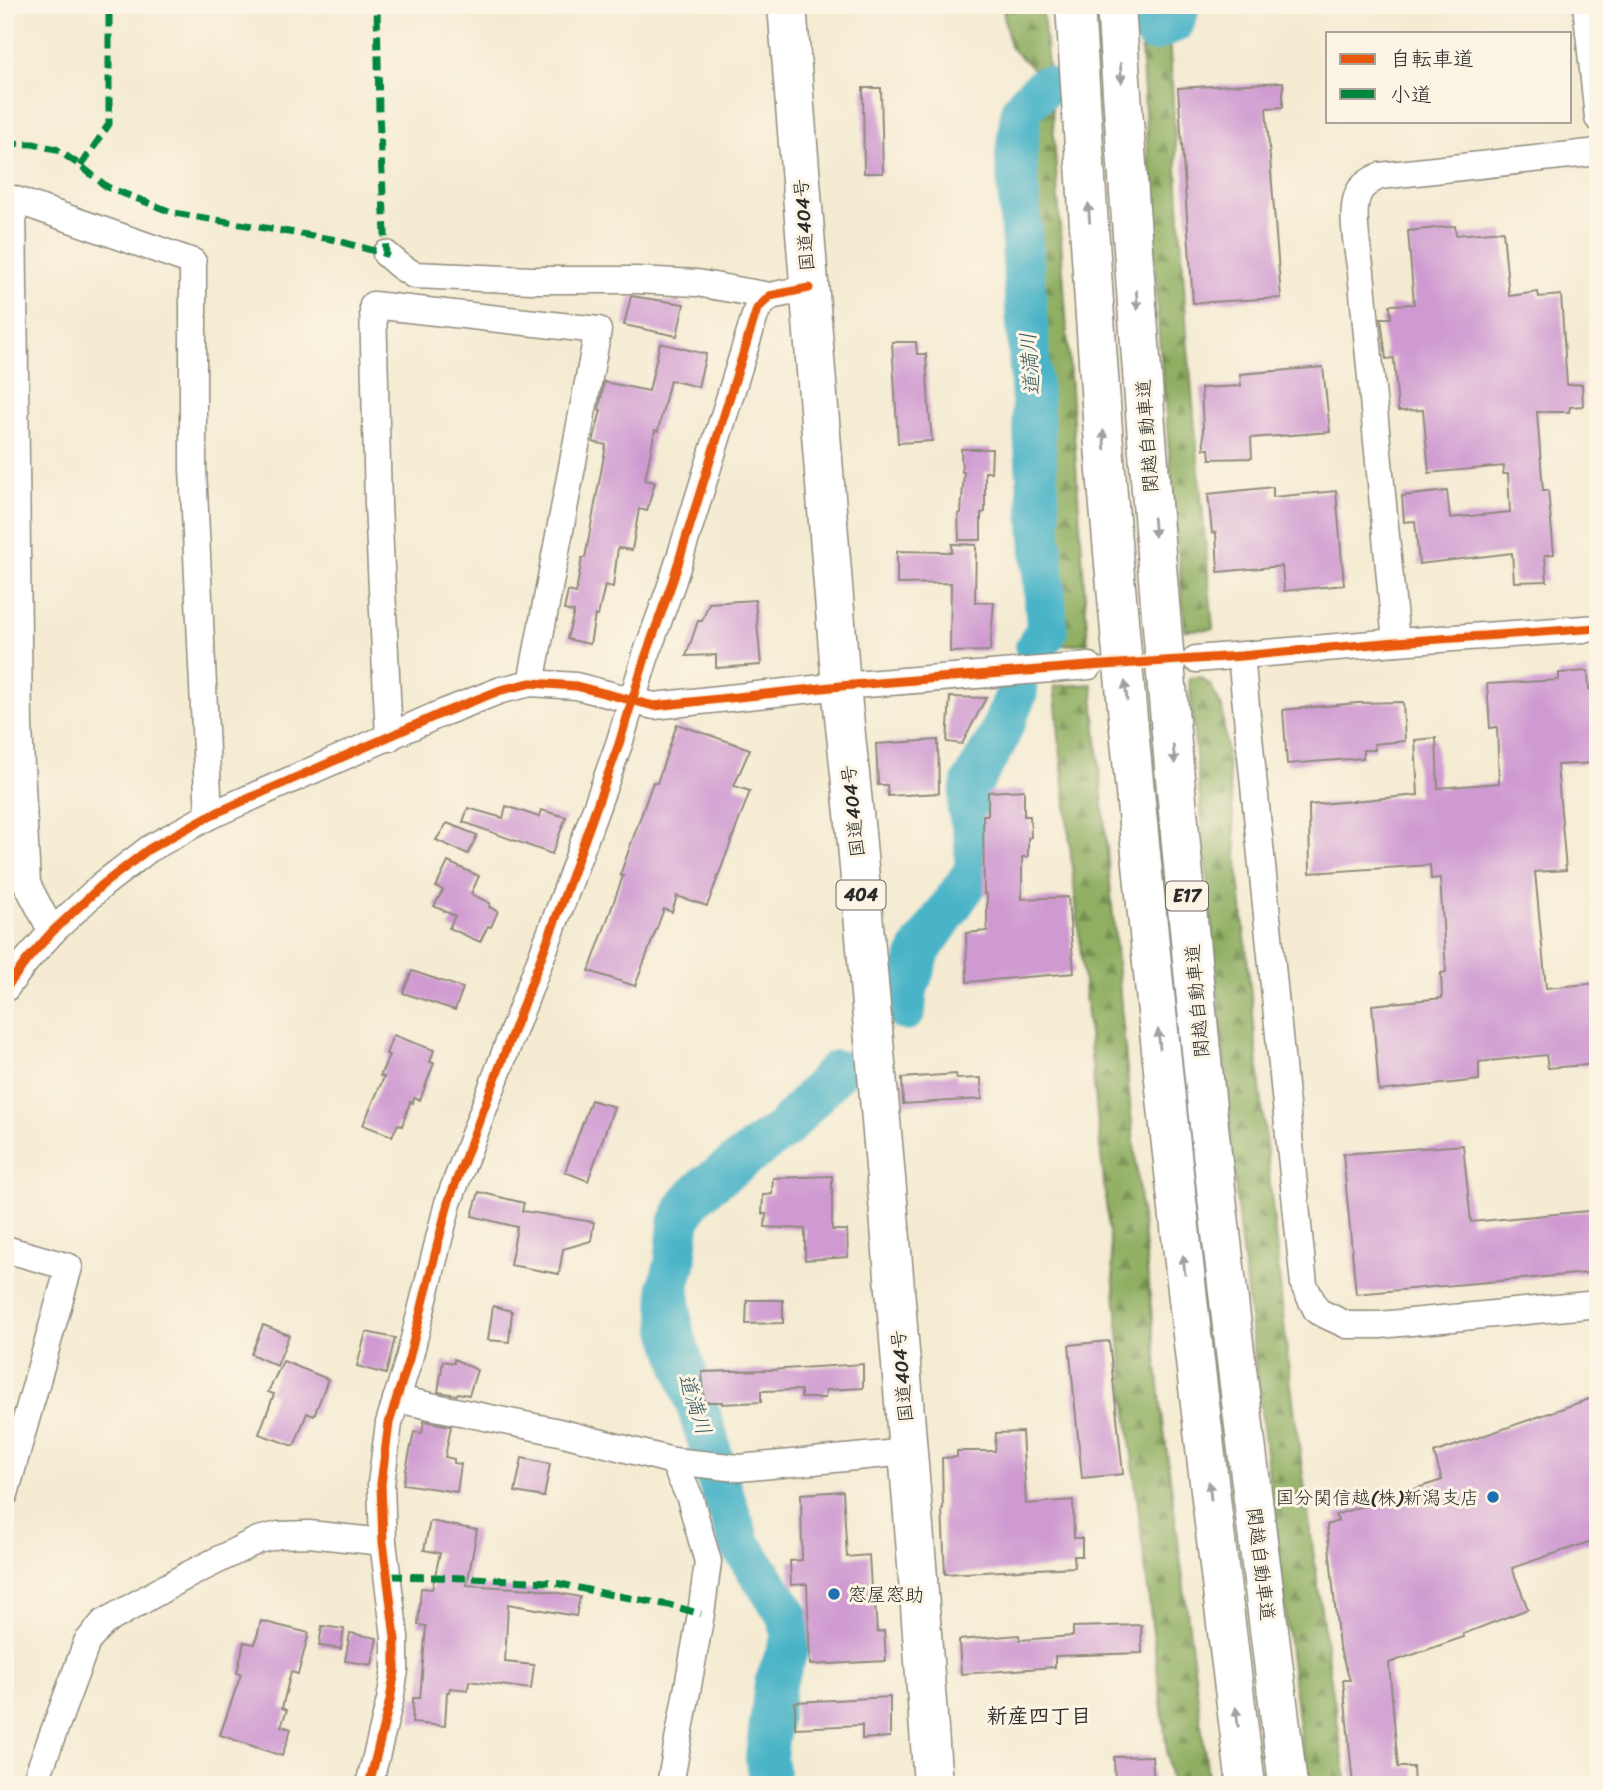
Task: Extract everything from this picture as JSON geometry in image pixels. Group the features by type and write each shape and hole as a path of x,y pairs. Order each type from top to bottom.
{"highway":[{"name":"国道404号","path":"787,5 841,686 908,1452 933,1785"},
{"name":"E17","path":"1075,5 1106,465 1158,1030 1246,1785"},
{"name":"関越自動車道","path":"1116,5 1147,442 1201,1049 1288,1785"}],"street":[{"path":"1586,5 1598,118"},
{"path":"1396,642 1355,224 1355,202 1359,190 1380,176 1598,152"},
{"path":"52,932 27,884 19,727 13,199 193,262 193,468 209,816"},
{"path":"386,254 414,275 697,283 770,296 808,288"},
{"path":"369,1785 396,1670 395,1636 383,1542 381,1484 389,1423 409,1359 447,1203 564,897 619,744 757,309 770,296"},
{"path":"389,738 378,504 373,305 598,330 531,683"},
{"path":"1196,659 1598,628"},
{"path":"1241,656 1304,1285 1317,1311 1347,1325 1380,1325 1598,1304"},
{"path":"5,989 52,932 102,885 149,849 209,816 440,714 501,690 531,683 576,686 654,706 841,686 1089,666"},
{"path":"5,1249 69,1267 5,1494"},
{"path":"396,1399 559,1432 673,1461 738,1468 908,1452"},
{"path":"670,1785 708,1562 690,1498 673,1461"},
{"path":"34,1785 87,1642 103,1623 186,1576 258,1540 279,1535 309,1534 383,1542"}],"green space":[{"path":"1003,5 1042,5 1048,66 1033,69 1010,47"},
{"path":"1137,5 1165,5 1165,18 1138,32"},
{"path":"1169,35 1187,336 1213,629 1185,630 1159,337 1141,45 1156,42"},
{"path":"1051,93 1088,643 1053,646 1020,156 1027,111 1035,101"},
{"path":"1200,677 1211,686 1222,708 1288,1363 1347,1785 1306,1785 1239,1226 1189,678"},
{"path":"1092,684 1130,1104 1162,1414 1209,1785 1171,1785 1128,1422 1054,686"}],"building":[{"path":"1283,82 1283,107 1266,108 1281,298 1193,303 1178,88"},
{"path":"863,88 881,88 883,173 864,173"},
{"path":"1455,226 1456,235 1503,231 1509,296 1538,292 1539,297 1561,295 1567,385 1582,384 1583,406 1570,407 1569,412 1537,412 1543,490 1548,490 1554,554 1545,555 1547,581 1514,582 1512,553 1419,564 1415,521 1404,522 1402,496 1447,491 1450,518 1510,512 1508,474 1503,474 1504,466 1429,473 1423,410 1398,411 1394,358 1386,359 1381,318 1391,318 1390,305 1414,304 1408,231"},
{"path":"631,296 684,304 677,336 624,325"},
{"path":"892,342 916,342 917,354 926,354 932,441 898,443"},
{"path":"660,343 706,354 698,387 670,380 658,431 655,430 645,480 655,482 647,511 639,509 632,550 618,548 613,587 605,585 598,616 595,615 590,644 567,639 574,612 564,610 568,591 576,593 582,558 585,558 606,445 593,442 604,382 649,391"},
{"path":"1323,367 1330,432 1251,438 1252,458 1210,459 1209,449 1204,449 1201,388 1241,386 1240,374"},
{"path":"961,449 992,449 991,472 985,472 985,512 981,513 981,540 959,540 958,514 961,513 964,472"},
{"path":"1273,487 1273,497 1336,491 1344,585 1284,591 1282,566 1218,572 1216,532 1212,533 1208,494"},
{"path":"952,544 976,545 975,602 994,602 990,651 950,652 951,583 897,584 897,551 952,552"},
{"path":"755,600 761,665 716,668 716,655 686,656 698,621 702,621 709,603"},
{"path":"1588,671 1589,689 1596,689 1598,763 1557,765 1566,870 1535,872 1546,988 1598,983 1598,1064 1548,1068 1546,1055 1479,1062 1479,1080 1379,1091 1372,1005 1442,998 1441,973 1446,972 1440,878 1431,879 1430,865 1310,873 1309,805 1418,795 1415,740 1436,738 1438,788 1499,783 1497,727 1490,728 1487,684 1559,680 1559,673"},
{"path":"950,697 986,698 962,744 947,742"},
{"path":"1403,702 1405,741 1374,744 1375,750 1363,750 1363,758 1287,764 1283,710"},
{"path":"677,724 750,749 734,786 750,791 707,906 677,896 672,912 664,909 635,986 589,971 653,782 657,783"},
{"path":"938,740 939,793 888,796 887,785 878,785 876,744"},
{"path":"1024,790 1024,816 1030,816 1031,837 1028,838 1028,857 1022,857 1022,899 1068,897 1074,973 967,982 966,933 987,931 983,815 988,815 988,792"},
{"path":"506,806 539,817 541,810 566,817 552,854 463,822 468,808 503,818"},
{"path":"447,823 477,835 468,854 436,840"},
{"path":"448,862 479,876 471,894 490,903 489,907 498,911 480,942 449,928 455,916 434,906 443,890 436,887"},
{"path":"412,971 463,988 455,1010 403,993"},
{"path":"393,1035 434,1050 430,1062 434,1063 420,1100 414,1098 413,1103 410,1102 402,1126 398,1124 392,1136 363,1125 384,1077 380,1076 389,1055 386,1054"},
{"path":"956,1074 957,1079 981,1078 982,1099 903,1104 902,1078"},
{"path":"591,1100 614,1107 588,1181 565,1172"},
{"path":"1463,1145 1471,1222 1598,1210 1598,1272 1356,1294 1343,1154"},
{"path":"832,1176 832,1230 847,1230 848,1257 805,1260 805,1229 765,1227 766,1214 762,1214 763,1195 772,1194 773,1178"},
{"path":"479,1192 524,1203 522,1211 594,1222 591,1241 563,1249 559,1274 510,1265 517,1227 472,1216"},
{"path":"747,1300 783,1300 783,1323 746,1324"},
{"path":"493,1306 512,1311 509,1342 488,1340"},
{"path":"263,1325 289,1335 277,1366 251,1354"},
{"path":"366,1332 395,1338 386,1374 357,1366"},
{"path":"1109,1341 1123,1474 1082,1478 1069,1345"},
{"path":"454,1359 477,1370 469,1395 438,1392 443,1361 454,1363"},
{"path":"283,1361 328,1379 314,1416 307,1413 294,1446 259,1434 274,1394 268,1392"},
{"path":"863,1364 863,1388 826,1390 825,1398 801,1398 801,1390 761,1391 761,1402 704,1402 702,1372"},
{"name":"国分関信越(株)新潟支店","path":"1598,1396 1598,1539 1512,1568 1528,1609 1463,1634 1464,1637 1389,1663 1398,1767 1413,1767 1414,1785 1353,1785 1343,1680 1350,1680 1339,1647 1327,1525 1338,1521 1335,1515 1442,1480 1434,1453"},
{"path":"424,1421 451,1426 445,1457 461,1464 457,1492 403,1484 414,1432 422,1433"},
{"path":"1022,1432 1026,1504 1073,1500 1074,1538 1082,1538 1082,1556 1074,1556 1075,1567 945,1574 942,1458 957,1457 957,1451 995,1451 996,1433"},
{"path":"522,1458 550,1464 544,1497 515,1492"},
{"path":"843,1491 847,1557 869,1555 872,1604 875,1604 877,1632 884,1631 886,1661 810,1665 807,1584 791,1585 790,1561 802,1560 801,1494"},
{"path":"430,1521 477,1530 467,1585 532,1588 580,1597 576,1616 508,1604 505,1662 534,1665 531,1689 469,1681 468,1690 450,1688 447,1692 445,1726 412,1723 413,1698 420,1698 426,1626 418,1625 421,1588 432,1589 440,1553 424,1550"},
{"path":"261,1621 309,1633 298,1674 291,1672 282,1708 287,1710 281,1726 291,1729 282,1756 220,1735 241,1674 237,1673 244,1642 255,1644"},
{"path":"1141,1625 1142,1653 1055,1656 1055,1667 961,1674 959,1640 1019,1635 1020,1640 1073,1636 1073,1627"},
{"path":"322,1626 344,1629 341,1649 319,1646"},
{"path":"350,1633 377,1638 372,1665 345,1661"},
{"path":"890,1697 890,1737 862,1739 862,1725 795,1728 795,1702"},
{"path":"1152,1756 1154,1785 1115,1785 1114,1757"}],"waterway":[{"name":"道満川","path":"1153,31 1174,22 1178,5"},
{"name":"道満川","path":"1036,648 1047,630 1016,156 1021,111 1044,87"},
{"name":"道満川","path":"905,1010 907,989 921,949 975,871 975,837 968,809 972,783 997,740 1017,692"},
{"name":"道満川","path":"770,1785 766,1757 775,1684 792,1638 788,1616 740,1544 672,1329 669,1285 675,1264 679,1223 689,1202 707,1185 785,1128 837,1071"}],"marked path":[{"path":"81,166 109,124 109,5"},
{"path":"5,143 33,144 56,149 107,187 174,213 331,239 386,254 377,5"},
{"path":"389,1576 551,1582 669,1605 701,1614"}],"cycle path":[{"path":"369,1785 395,1670 395,1637 383,1542 381,1484 389,1423 409,1359 448,1203 619,744 757,309 770,296 809,288"},
{"path":"5,989 52,932 102,885 149,849 209,816 440,714 501,690 531,683 576,686 654,706 841,686 1598,628"}],"place":[{"name":"国分関信越(株)新潟支店","path":"1493,1497"},
{"name":"窓屋窓助","path":"834,1594"}],"district":[{"name":"新産四丁目","path":"1039,1716"}]}
